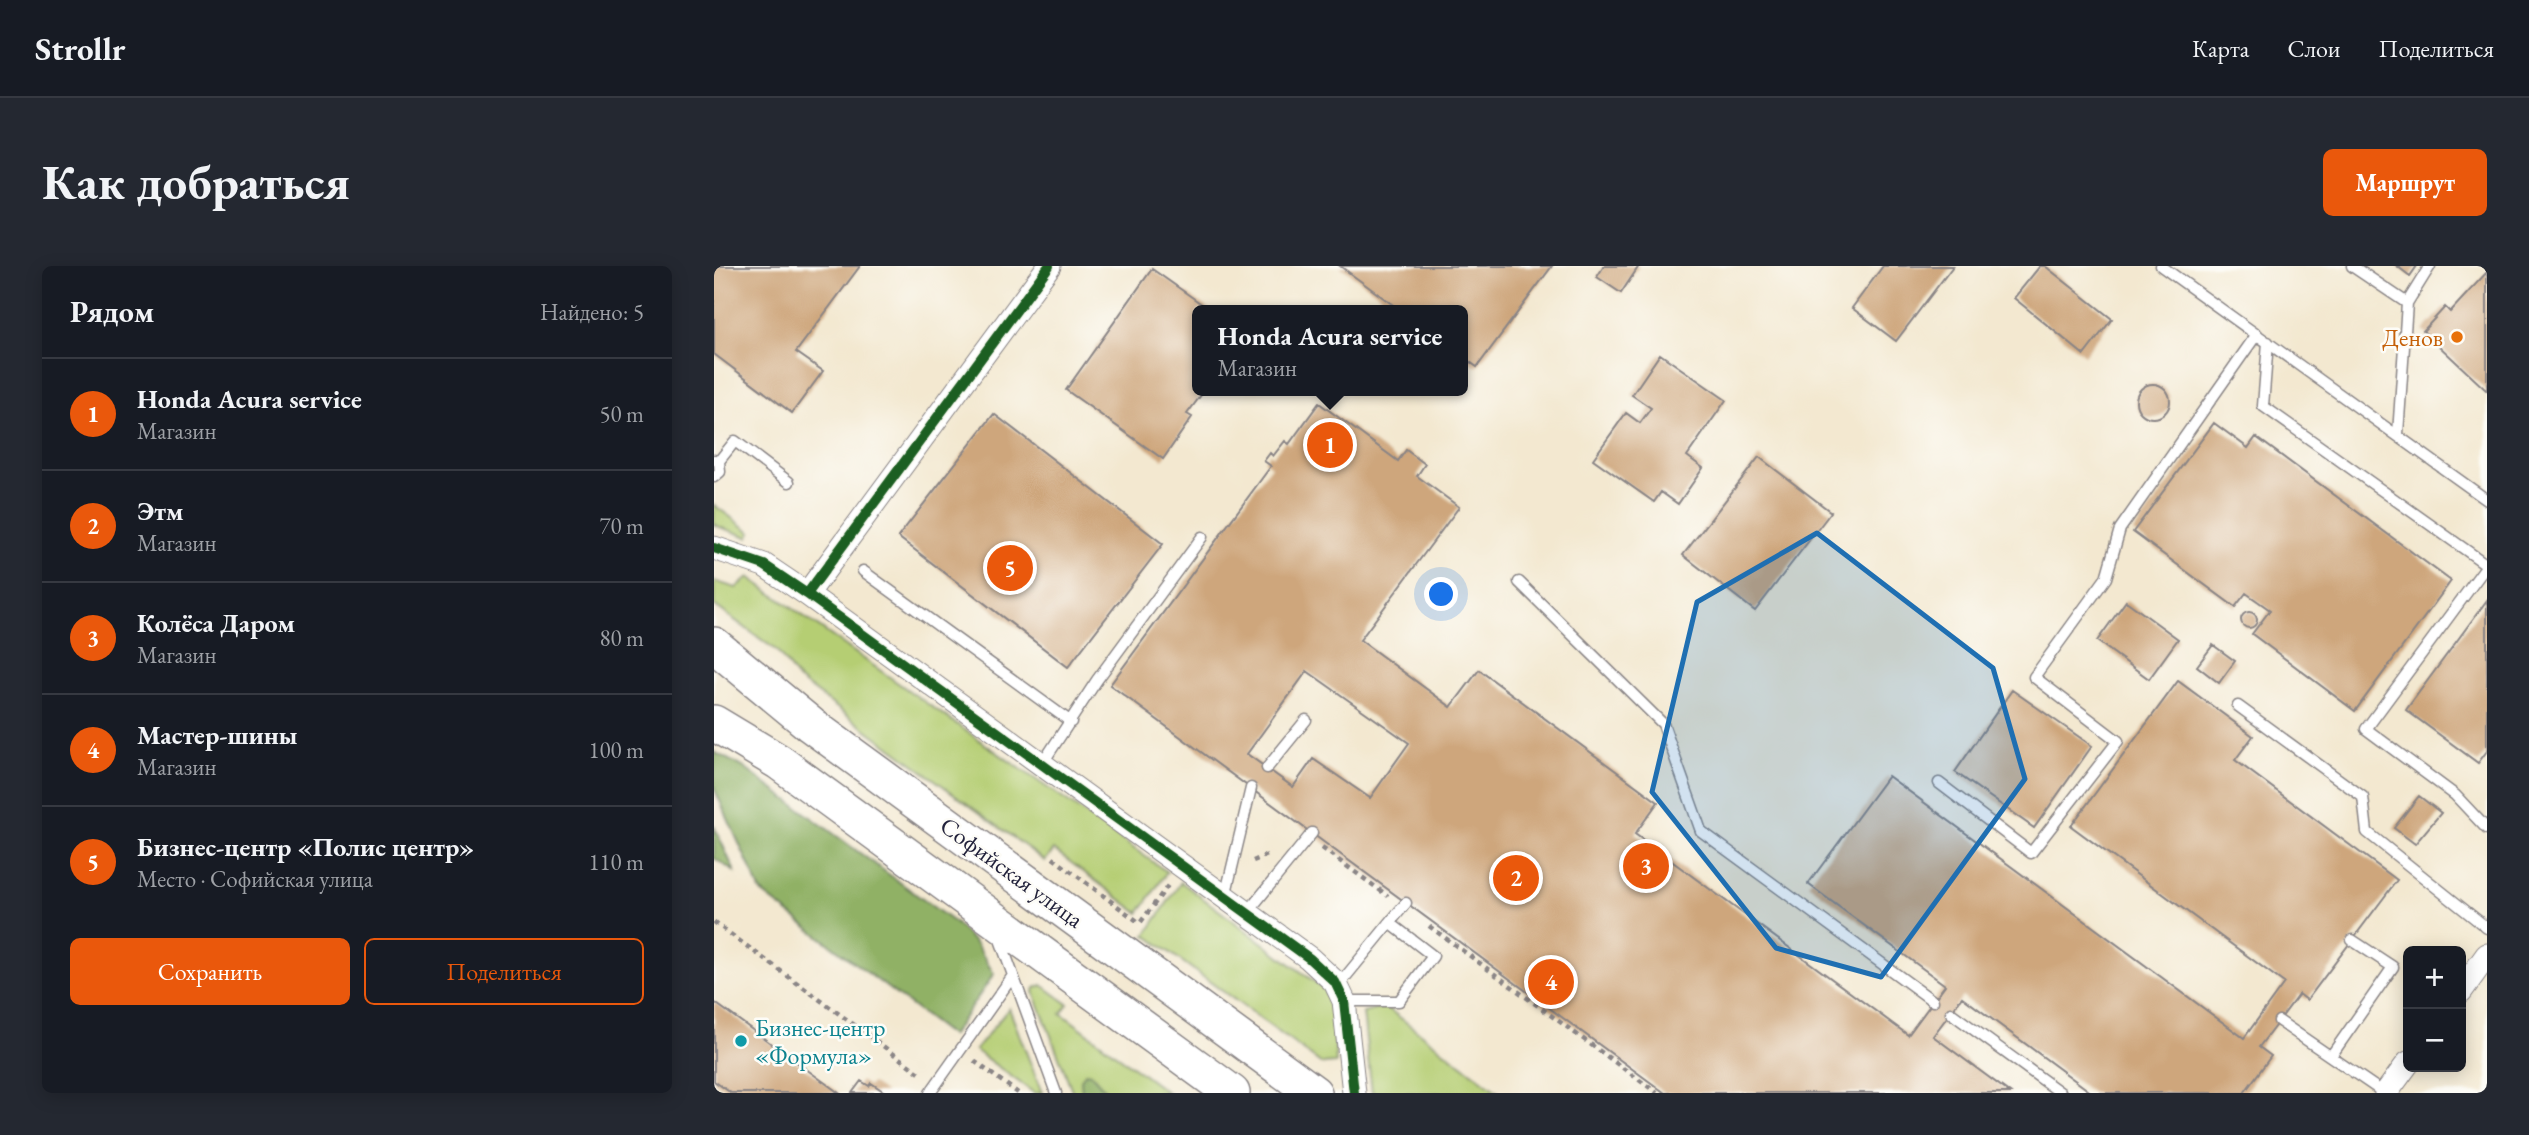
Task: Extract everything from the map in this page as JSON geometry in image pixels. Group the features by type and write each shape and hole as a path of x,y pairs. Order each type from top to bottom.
{"main road":[{"name":"Софийская улица","path":"714,645 811,725 1314,1093"},
{"name":"Софийская улица","path":"714,723 779,762 1232,1093"}],"street":[{"path":"807,594 1049,266"},
{"path":"714,548 765,565 1310,958 1341,993 1354,1093"},
{"path":"2466,984 2487,956"},
{"path":"2385,1093 2403,1070"}],"lane":[{"path":"2161,266 2487,500"},
{"path":"2352,266 2407,303"},
{"path":"2398,434 2407,303 2430,266"},
{"path":"1939,783 2031,853 2118,741 2034,677 2106,578 2120,529 2257,334"},
{"path":"2268,342 2263,406 2487,565 2367,729 2455,795 2487,829"},
{"path":"714,477 720,472 716,460 735,441 789,482"},
{"path":"1042,764 1097,680 1202,537"},
{"path":"863,571 1071,722"},
{"path":"1519,582 1663,724 1701,831 1933,1001"},
{"path":"2238,706 2363,797 2367,832 2487,928"},
{"path":"1267,768 1306,720"},
{"path":"1225,897 1251,788"},
{"path":"1247,913 1312,833"},
{"path":"1390,923 1433,956 1399,1001 1341,993 1390,923 1406,902"},
{"path":"992,919 1056,1093"},
{"path":"2330,1056 2393,967 2352,940"},
{"path":"933,1089 1012,977"},
{"path":"1951,1013 2061,1093"},
{"path":"2279,1021 2385,1093"}],"path":[{"path":"1053,858 1140,923 1182,866"},
{"path":"714,922 933,1089"},
{"path":"959,1050 1018,1093"}],"highlighted area":[{"path":"1817,533 1993,668 2025,779 1881,977 1776,948 1652,792 1697,602"}],"green space":[{"path":"714,505 751,532 748,537 714,525"},
{"path":"749,577 1167,872 1139,913 1054,850 1045,861 798,679 777,651 714,605 714,581 736,588"},
{"path":"714,752 743,767 955,923 976,944 994,974 951,1036 761,892 714,788"},
{"path":"714,826 735,872 714,858"},
{"path":"1181,882 1324,989 1333,1013 1336,1063 1322,1064 1146,935"},
{"path":"1042,985 1068,1004 1061,1013 1168,1093 1073,1093 1034,992 1035,988"},
{"path":"1386,1007 1499,1093 1372,1093 1363,1013"},
{"path":"1009,1008 1042,1093 1034,1093 975,1050"},
{"path":"1085,1073 1091,1074 1108,1093 1082,1093 1081,1080"}],"building":[{"path":"714,266 860,266 796,352 823,371 792,413 714,354"},
{"path":"1340,266 1552,266 1477,367 1468,361 1468,305 1393,305"},
{"path":"1604,266 1639,266 1621,293 1597,277"},
{"path":"1883,266 1953,266 1896,341 1852,308"},
{"path":"2040,266 2045,266 2112,319 2084,355 2014,298"},
{"path":"2397,266 2417,266 2410,276"},
{"path":"1152,269 1203,305 1192,305 1192,396 1200,396 1187,414 1192,417 1163,459 1066,390"},
{"path":"2487,272 2487,391 2423,331 2445,307 2450,312"},
{"path":"1660,354 1726,400 1687,456 1703,468 1678,504 1661,492 1654,502 1593,459 1626,413 1640,423 1651,408 1632,395"},
{"path":"2153,384 2165,389 2170,401 2165,413 2153,418 2141,413 2136,401 2141,389"},
{"path":"1319,403 1398,461 1406,450 1425,464 1417,476 1459,507 1360,640 1451,707 1479,670 1658,802 1635,834 1908,1035 1945,985 1808,884 1888,776 2244,1038 2284,983 2071,826 2178,681 2253,736 2235,760 2397,880 2307,1000 2299,994 2259,1047 2271,1056 2244,1093 2092,1093 1962,997 1933,1036 2010,1093 1665,1093 1110,685 1271,466 1264,461 1270,453 1273,456 1285,441 1289,444","holes":["1307,671 1409,743 1370,798 1313,759 1293,787 1247,754"]},
{"path":"994,414 1163,544 1068,667 898,537"},
{"path":"2214,423 2248,448 2256,437 2451,581 2355,711 2252,634 2270,610 2246,593 2235,607 2133,532"},
{"path":"1759,457 1831,512 1755,611 1683,555"},
{"path":"2487,600 2487,751 2478,763 2406,710"},
{"path":"2126,601 2178,639 2149,679 2097,641"},
{"path":"2249,612 2255,614 2255,626 2249,628 2243,626 2241,620 2243,614"},
{"path":"2213,645 2235,661 2219,683 2197,666"},
{"path":"2012,690 2092,746 2034,828 1955,772"},
{"path":"2419,796 2441,813 2415,844 2394,828"},
{"name":"Бизнес-центр «Формула»","path":"714,1002 839,1093 731,1093 714,1081"},
{"path":"861,1081 869,1086 871,1083 886,1093 852,1093"}],"cycle path":[{"path":"807,594 1049,266"},
{"path":"714,548 764,565 807,594 1309,958 1335,982 1344,1001 1354,1093"}],"place":[{"name":"Денов","path":"2457,337"},
{"name":"Honda Acura service","path":"1330,445"},
{"name":"Бизнес-центр «Полис центр»","path":"1010,568"},
{"name":"Колёса Даром","path":"1646,866"},
{"name":"Этм","path":"1516,878"},
{"name":"Мастер-шины","path":"1551,982"},
{"name":"Бизнес-центр «Формула»","path":"741,1041"}]}
